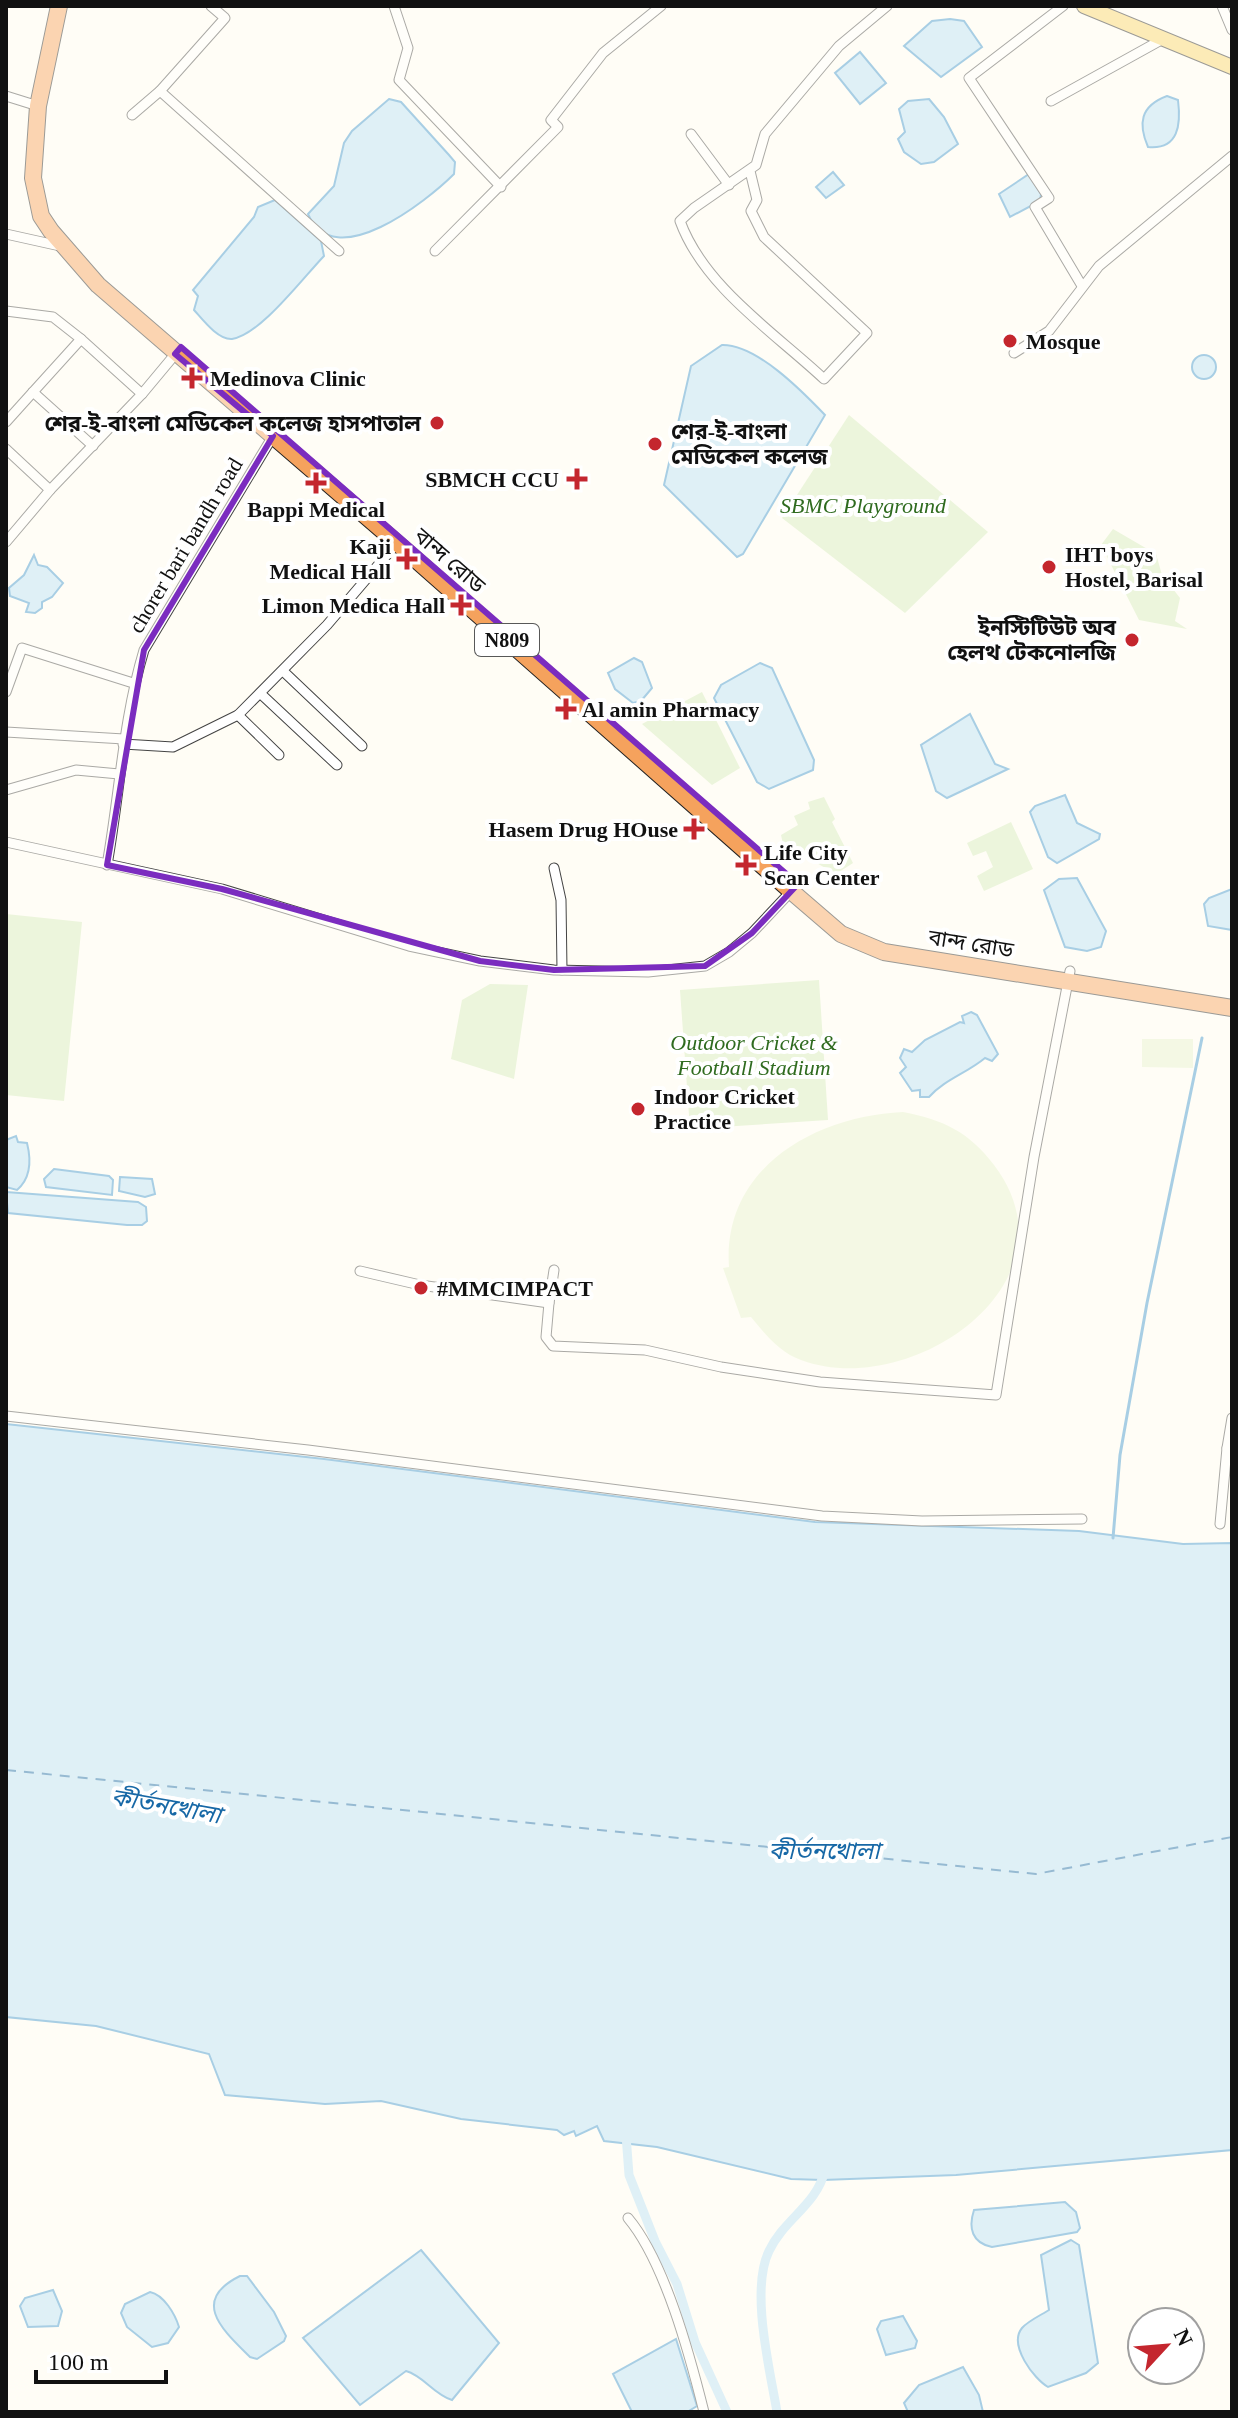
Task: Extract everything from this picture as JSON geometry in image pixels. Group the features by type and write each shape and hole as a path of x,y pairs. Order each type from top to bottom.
{"highway":[{"name":"বান্দ রোড","path":"59,6 38,106 33,178 41,216 98,285 178,350 506,633"},
{"name":"বান্দ রোড","path":"66,6 46,108 43,196 54,220 81,255 178,350 273,436 576,692 795,888 875,941 1232,1001"},
{"name":"বান্দ রোড","path":"1070,975 1232,1008"}],"main road":[{"path":"1084,6 1232,67"}],"street":[{"path":"132,115 160,91 225,18 211,6"},
{"path":"394,6 408,48 399,80 501,187"},
{"path":"435,251 558,127 551,120 603,53 661,6"},
{"path":"750,171 757,200 751,211 764,237 867,333 824,379 730,293 687,239 680,221 756,165 765,134 839,46 887,6"},
{"path":"1063,6 969,78 1049,198 1035,207 1071,274 1082,286"},
{"path":"1222,6 1232,30"},
{"path":"1051,101 1163,39"},
{"path":"160,91 339,251"},
{"path":"6,96 38,106"},
{"path":"691,134 729,185"},
{"path":"1014,353 1049,331 1099,266 1232,156"},
{"path":"6,234 64,246"},
{"path":"6,311 53,317 68,325 142,394"},
{"path":"6,422 81,339"},
{"path":"6,542 50,490 142,394 178,350"},
{"path":"33,392 93,446"},
{"name":"chorer bari bandh road","path":"107,865 133,683 144,650 273,436"},
{"path":"6,449 50,490"},
{"path":"6,732 173,747 238,715 283,671 397,543"},
{"path":"6,692 22,648 133,683"},
{"path":"283,671 362,746"},
{"path":"261,694 337,765"},
{"path":"238,715 279,755"},
{"path":"6,790 76,770 119,774"},
{"path":"6,842 222,889 409,946 480,961 562,970 679,971 705,966 729,952 795,888"},
{"path":"554,868 561,900 562,970"},
{"path":"554,1270 546,1337 553,1346 645,1350 721,1367 820,1382 996,1395 1034,1157 1070,975"},
{"path":"360,1271 420,1285 549,1303"},
{"path":"6,1416 246,1442 822,1516 922,1521 1082,1519"},
{"path":"1220,1524 1232,1418"},
{"path":"628,2218 639,2230 660,2276 692,2363 704,2412"}],"highlighted area":[{"path":"181,347 798,884 752,933 705,966 554,970 480,961 222,889 107,865 144,650 273,436 175,354"}],"green space":[{"name":"SBMC Playground","path":"849,415 988,532 905,613 782,518"},
{"path":"1113,529 1156,554 1162,575 1180,598 1175,621 1187,629 1139,620 1101,545"},
{"path":"702,692 740,768 712,785 642,724"},
{"path":"824,797 835,819 832,822 853,863 836,874 783,844 781,835 798,825 794,816 810,809 808,802"},
{"path":"1011,822 1033,869 984,891 977,876 993,867 986,851 973,856 967,843"},
{"path":"6,914 82,922 64,1101 6,1095"},
{"name":"Outdoor Cricket & Football Stadium","path":"819,980 828,1120 690,1129 680,990"},
{"path":"490,984 528,985 514,1079 451,1059 462,1000"},
{"path":"1142,1039 1193,1039 1193,1068 1142,1067"},
{"path":"903,1112 954,1129 975,1144 994,1165 1016,1209 1017,1251 1001,1289 972,1322 934,1347 890,1363 845,1368 793,1357 767,1336 751,1317 741,1318 723,1268 729,1267 731,1232 741,1202 758,1176 780,1154 807,1137 838,1124"}],"water":[{"path":"932,21 964,21 982,47 941,77 904,46"},
{"path":"860,52 886,83 860,104 835,73"},
{"path":"1167,96 1178,100 1176,134 1166,144 1148,147 1142,123 1146,110"},
{"path":"389,99 401,102 449,155 455,162 454,174 403,215 381,227 359,235 338,237 321,231 308,214 334,186 344,143 352,131"},
{"path":"929,99 944,117 958,144 934,162 921,164 904,152 898,139 905,132 899,109 908,101"},
{"path":"833,172 844,185 826,198 816,187"},
{"path":"1029,174 1041,194 1040,201 1010,217 999,194"},
{"path":"275,200 321,241 324,256 255,328 232,339 221,336 194,310 198,296 193,290 254,217 258,207"},
{"path":"722,345 749,352 763,360 825,415 743,554 737,557 664,485 691,366"},
{"path":"1204,355 1213,358 1216,367 1213,376 1204,379 1195,376 1192,367 1195,358"},
{"path":"34,555 38,565 47,567 63,583 35,613 26,612 29,603 10,596 9,588 24,575"},
{"path":"634,658 642,662 652,688 641,701 633,703 615,689 608,673"},
{"path":"760,663 772,668 814,760 813,770 769,789 757,782 714,698 721,685"},
{"path":"970,714 995,764 1008,769 947,798 936,791 921,745"},
{"path":"1065,795 1077,823 1100,834 1099,839 1057,863 1048,857 1030,812 1035,806"},
{"path":"1077,878 1106,931 1101,947 1087,951 1065,947 1044,890 1059,879"},
{"path":"1232,889 1232,930 1208,926 1204,904 1209,898"},
{"path":"971,1012 977,1015 998,1054 992,1061 985,1058 929,1097 920,1097 920,1090 912,1091 900,1073 906,1067 900,1058 904,1049 912,1052 925,1040 960,1022 964,1023 962,1016"},
{"path":"16,1136 18,1142 27,1143 29,1162 25,1180 17,1190 6,1187 6,1140"},
{"path":"54,1169 109,1176 113,1180 112,1195 46,1187 44,1179"},
{"path":"120,1177 152,1179 155,1194 145,1197 119,1191"},
{"path":"6,1192 138,1202 146,1207 147,1221 142,1225 127,1225 8,1213"},
{"name":"কীর্তনখোলা","path":"6,1424 324,1459 815,1522 1079,1531 1183,1544 1232,1543 1232,2150 956,2175 791,2179 657,2147 604,2141 597,2126 576,2136 574,2131 564,2135 557,2130 461,2119 381,2101 325,2104 225,2095 209,2054 96,2026 6,2017"},
{"path":"1065,2202 1076,2212 1080,2228 1077,2232 992,2247 980,2242 973,2234 971,2223 974,2210"},
{"path":"1071,2240 1079,2245 1098,2363 1086,2373 1048,2387 1024,2361 1018,2343 1019,2335 1025,2325 1049,2310 1041,2255"},
{"path":"421,2250 499,2343 452,2400 406,2371 360,2405 303,2338"},
{"path":"240,2276 247,2276 274,2312 286,2336 284,2341 257,2359 250,2357 230,2337 216,2316 216,2296"},
{"path":"53,2290 62,2311 58,2326 28,2327 20,2306 25,2298"},
{"path":"150,2292 168,2306 179,2327 168,2343 152,2347 127,2327 121,2313 125,2304"},
{"path":"903,2316 917,2341 915,2348 886,2355 877,2329 881,2321"},
{"path":"676,2339 697,2406 687,2412 632,2412 613,2374"},
{"path":"963,2367 979,2395 983,2412 908,2412 904,2403 919,2385"}],"waterway":[{"path":"1113,1538 1120,1455 1147,1303 1202,1038"},
{"path":"626,2135 629,2175 655,2241 677,2284 695,2342 727,2412"},
{"path":"777,2412 761,2308 764,2267 775,2240 808,2203 825,2170"}],"ferry route":[{"path":"6,1770 1036,1874 1232,1837"}],"place":[{"name":"Mosque","path":"1010,341"},
{"name":"Medinova Clinic","path":"192,378"},
{"name":"শের-ই-বাংলা মেডিকেল কলেজ হাসপাতাল","path":"437,423"},
{"name":"শের-ই-বাংলা মেডিকেল কলেজ","path":"655,444"},
{"name":"SBMCH CCU","path":"577,479"},
{"name":"Bappi Medical","path":"316,483"},
{"name":"Kaji Medical Hall","path":"407,559"},
{"name":"IHT boys Hostel, Barisal","path":"1049,567"},
{"name":"Limon Medica Hall","path":"461,605"},
{"name":"ইনস্টিটিউট অব হেলথ টেকনোলজি","path":"1132,640"},
{"name":"Al amin Pharmacy","path":"566,709"},
{"name":"Hasem Drug HOuse","path":"694,829"},
{"name":"Life City Scan Center","path":"746,865"},
{"name":"Indoor Cricket Practice","path":"638,1109"},
{"name":"#MMCIMPACT","path":"421,1288"}]}
